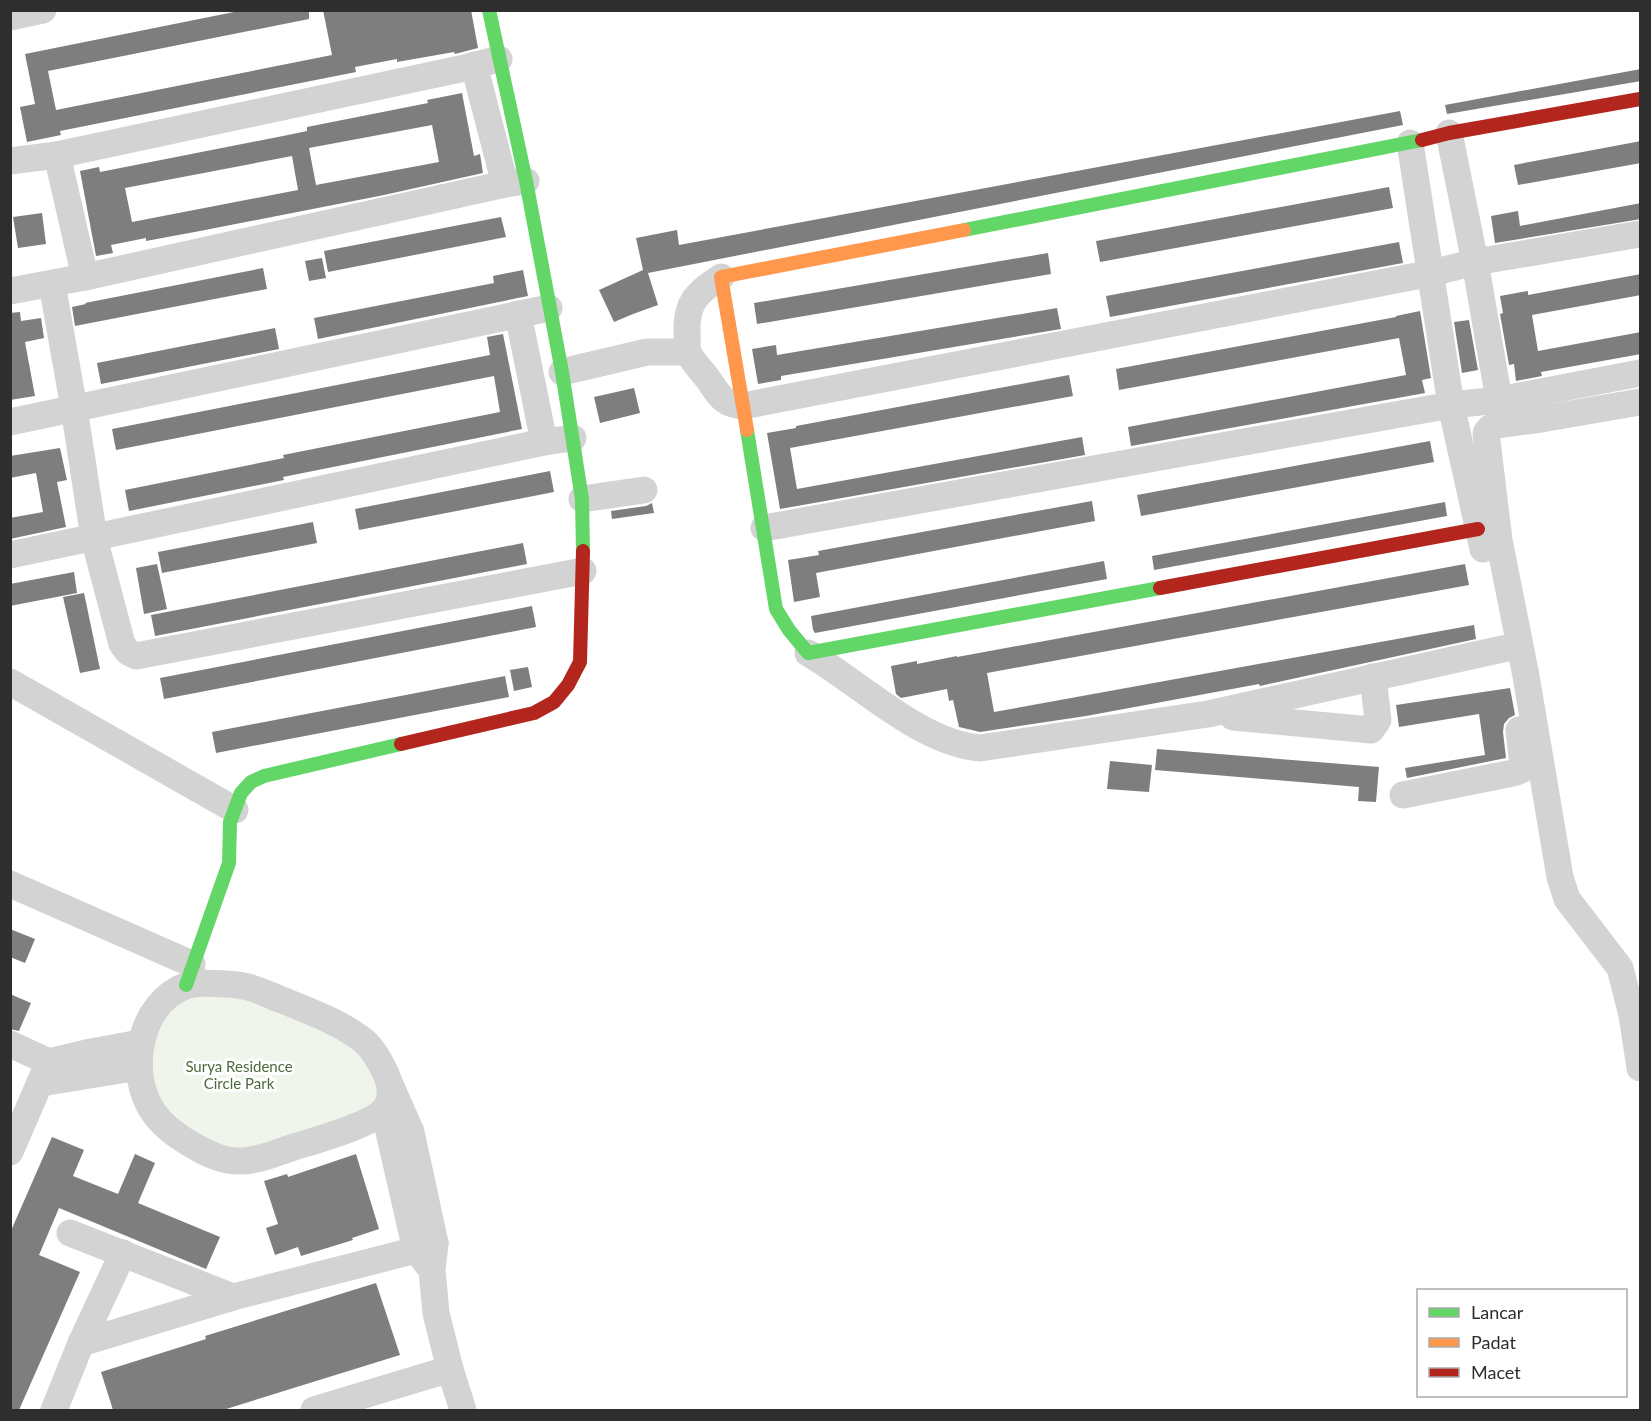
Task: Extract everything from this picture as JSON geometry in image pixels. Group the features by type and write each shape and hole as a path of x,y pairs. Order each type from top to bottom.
{"street":[{"path":"10,17 43,10"},
{"path":"394,1122 362,1123 295,1147 242,1161 227,1160 211,1155 178,1137 161,1121 148,1104 139,1076 140,1055 146,1027 158,1006 189,975 229,863 232,816 241,793 251,782 264,776 534,713 554,702 568,685 580,662 583,571 582,499 562,372 549,308 486,62 489,10"},
{"path":"10,160 57,155 486,62"},
{"path":"1641,99 1449,133 1410,143 721,277 702,288 690,306 687,318 688,352 720,398 743,406 1432,273 1475,262 1641,234"},
{"path":"1449,133 1475,262 1499,400"},
{"path":"1403,795 1513,773 1521,770 1523,766 1507,648 1451,405 1410,143"},
{"path":"57,155 85,277"},
{"path":"10,291 85,277 516,183"},
{"path":"721,277 776,609 789,630 808,653 830,666 890,710 933,735 960,746 980,748 1208,714 1507,648"},
{"path":"52,284 94,538 122,645 128,652 136,656 583,571"},
{"path":"10,422 549,308"},
{"path":"518,314 544,442"},
{"path":"562,372 647,352 688,352"},
{"path":"764,528 1451,405 1499,400 1641,373"},
{"path":"1641,402 1496,425 1486,433 1499,540 1526,676 1560,877 1567,898 1620,968 1632,1015 1641,1068"},
{"path":"10,555 544,442 573,438"},
{"path":"582,499 644,490"},
{"path":"808,653 1478,529"},
{"path":"1208,714 1371,730 1377,720 1373,677"},
{"path":"10,682 232,816"},
{"path":"10,884 203,983 249,987 314,1012 361,1038 373,1050 389,1082 394,1122 428,1254 436,1313 463,1410"},
{"path":"10,1044 45,1072"},
{"path":"10,1152 45,1072 91,1052 140,1055"},
{"path":"70,1233 233,1297"},
{"path":"54,1410 81,1343 123,1253"},
{"path":"81,1343 233,1297 428,1254"},
{"path":"314,1410 450,1369"}],"green space":[{"name":"Surya Residence Circle Park","path":"203,983 361,1038 389,1101 256,1159 161,1121 146,1027"}],"building":[{"path":"244,10 309,10 309,19 48,71 56,110 332,55 323,10 471,10 478,48 455,54 454,52 397,62 397,59 355,67 356,72 60,131 61,135 27,142 20,107 35,104 25,54"},
{"path":"1641,69 1641,81 1447,114 1445,105"},
{"path":"462,93 474,156 480,154 483,173 200,231 111,245 113,253 96,256 80,171 99,167 100,172 288,135 307,131 307,127 428,103 427,100","holes":["432,125 439,162 316,185 309,148","292,156 298,190 132,222 125,188"]},
{"path":"1400,111 1403,125 648,273 658,305 614,322 599,290 643,270 636,238 677,230 679,245"},
{"path":"1641,141 1641,163 1518,185 1514,165"},
{"path":"1389,187 1393,208 1100,262 1096,241"},
{"path":"1641,203 1641,219 1495,243 1491,216 1518,211 1520,226"},
{"path":"42,213 46,244 18,248 13,217"},
{"path":"501,217 506,237 328,272 324,251"},
{"path":"1399,242 1403,263 1110,317 1106,296"},
{"path":"1048,253 1051,274 757,324 754,303"},
{"path":"322,258 326,278 309,281 305,261"},
{"path":"263,268 267,289 75,326 72,307"},
{"path":"523,270 528,296 318,339 314,318 494,283 493,276"},
{"path":"1641,274 1641,295 1532,315 1538,351 1641,332 1641,354 1541,372 1542,376 1516,381 1514,364 1509,365 1500,314 1503,313 1500,296 1528,291 1528,295"},
{"path":"1057,308 1061,329 781,376 781,380 758,384 752,349 776,345 777,355"},
{"path":"1420,311 1431,378 1422,380 1425,393 1131,446 1128,427 1406,375 1399,338 1119,390 1116,369"},
{"path":"20,312 21,321 41,318 44,338 25,342 35,396 10,400 10,313"},
{"path":"1469,320 1478,370 1462,373 1454,322"},
{"path":"275,328 279,349 101,384 97,363"},
{"path":"503,334 522,429 283,477 284,480 129,511 125,490 284,458 283,455 500,412 494,376 116,450 112,429 490,355 487,337"},
{"path":"1069,375 1073,396 790,448 797,489 1082,437 1085,455 780,509 767,433"},
{"path":"634,388 640,413 600,423 594,397"},
{"path":"1430,441 1434,462 1141,516 1137,495"},
{"path":"60,448 67,480 57,482 66,527 10,539 10,518 43,512 36,473 10,478 10,456"},
{"path":"550,471 554,492 359,530 355,509"},
{"path":"1092,501 1095,521 816,573 820,597 794,602 788,560 819,555 818,551"},
{"path":"1445,502 1447,516 1154,570 1152,556"},
{"path":"652,503 654,513 612,519 611,511"},
{"path":"313,522 317,543 162,573 158,552"},
{"path":"523,543 527,564 155,636 151,615"},
{"path":"1104,561 1107,579 815,633 813,630 811,616"},
{"path":"157,564 167,609 144,614 136,568"},
{"path":"1465,564 1469,585 987,673 994,712 1474,625 1476,639 1260,686 1259,684 1086,716 980,732 959,727 953,700 949,701 947,689 901,698 896,694 891,666 957,657"},
{"path":"74,572 77,593 10,606 10,584"},
{"path":"84,593 100,669 80,673 63,597"},
{"path":"532,606 536,627 164,699 160,678"},
{"path":"528,667 532,687 514,691 510,670"},
{"path":"505,676 509,697 216,753 212,732"},
{"path":"1510,688 1515,715 1504,724 1506,758 1407,778 1405,768 1485,755 1479,714 1399,727 1396,705"},
{"path":"1157,749 1379,767 1376,802 1358,801 1359,787 1155,770"},
{"path":"1110,761 1152,765 1149,792 1107,789"},
{"path":"10,929 35,939 25,963 10,957"},
{"path":"10,994 31,1003 19,1031 10,1029"},
{"path":"52,1137 84,1150 73,1176 118,1194 135,1154 155,1163 138,1203 220,1237 206,1269 59,1208 39,1255 80,1272 19,1410 10,1410 10,1233"},
{"path":"356,1154 379,1229 352,1238 353,1240 301,1256 298,1247 275,1255 266,1228 278,1224 264,1181 287,1174 288,1177"},
{"path":"376,1283 400,1355 223,1410 113,1410 101,1372 206,1339 205,1336"}],"traffic: fast":[{"path":"489,10 526,181 562,372 582,499 583,551"},
{"path":"964,230 1422,140"},
{"path":"747,430 776,609 789,630 808,653 1160,588"},
{"path":"186,985 229,863 230,822 241,793 251,782 264,776 401,744"}],"traffic: slow":[{"path":"747,430 721,277 964,230"}],"traffic: jam":[{"path":"1422,140 1449,133 1640,99"},
{"path":"1160,588 1478,529"},
{"path":"401,744 534,713 554,702 568,685 580,662 583,551"}]}
